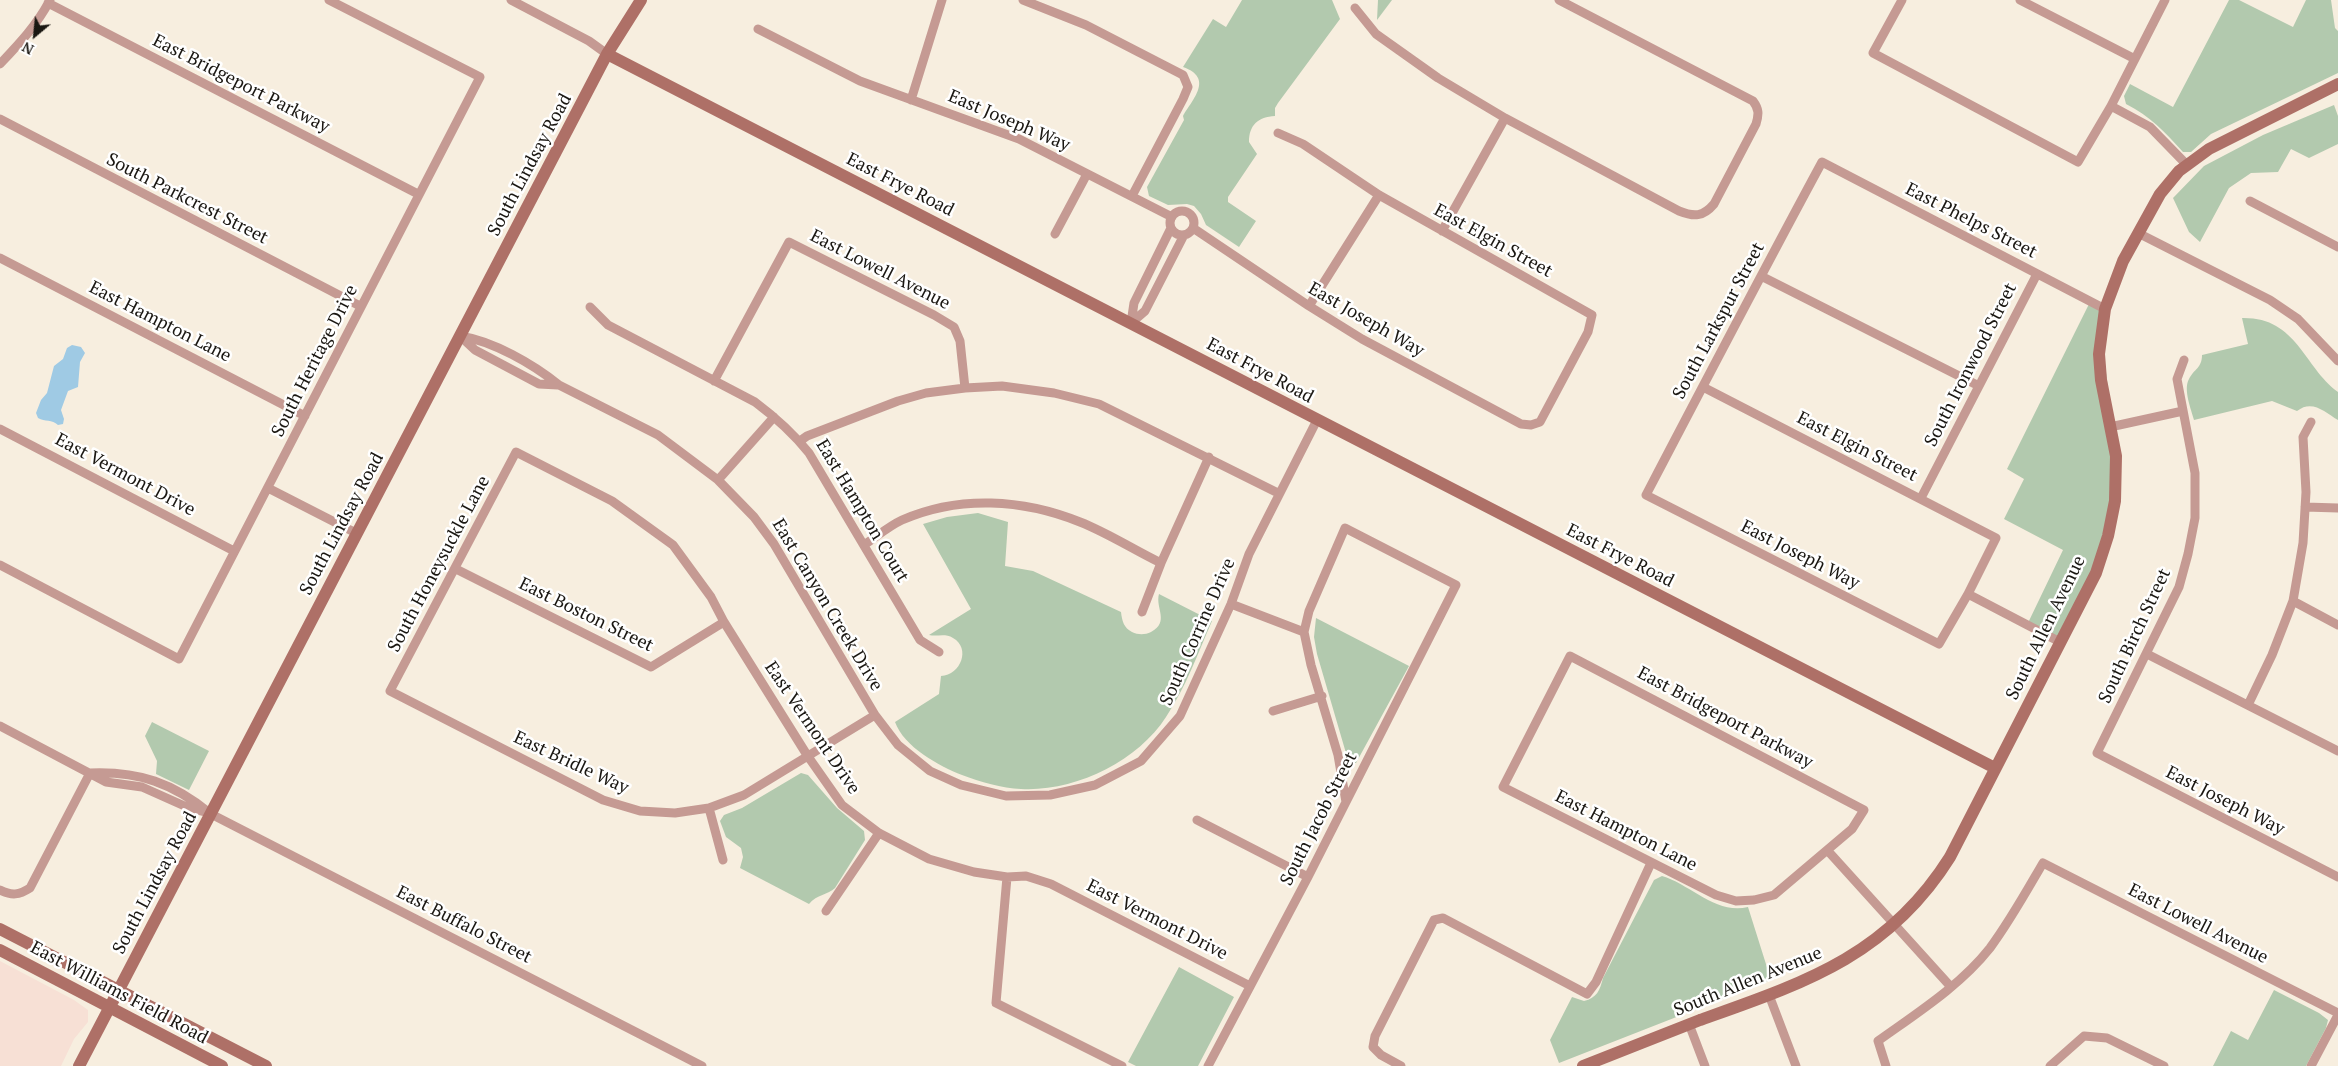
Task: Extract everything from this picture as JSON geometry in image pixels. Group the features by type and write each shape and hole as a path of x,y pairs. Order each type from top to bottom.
{"street":[{"name":"South Heritage Drive","path":"0,565 179,659 480,77 329,0"},
{"name":"East Frye Road","path":"510,0 589,41 607,54 1995,768"},
{"name":"South Lindsay Road","path":"79,1066 607,54 641,0"},
{"path":"911,100 942,0"},
{"path":"1023,0 1086,25 1173,68 1183,75 1188,86 1183,99 1132,196"},
{"path":"1355,8 1376,34 1438,78 1505,118 1679,211 1691,216 1708,212 1756,124 1759,115 1758,108 1753,101 1571,3 1559,0"},
{"path":"1902,0 1873,53 2078,162 2111,106 2165,0"},
{"path":"2020,0 2135,59"},
{"path":"0,64 23,40 49,2"},
{"name":"East Bridgeport Parkway","path":"49,2 418,194"},
{"name":"East Joseph Way","path":"758,29 860,81 1012,136 1172,217 1179,211 1189,213 1194,221 1193,228 1309,306 1380,348 1521,424 1531,425"},
{"name":"South Allen Avenue","path":"1583,1066 1817,976 1848,958 1896,924 1925,894 1940,873 2096,573 2108,536 2115,501 2116,465 2099,354 2105,309 2117,274 2160,194 2179,171 2216,145 2338,84"},
{"path":"2111,106 2150,127 2187,165"},
{"path":"1442,231 1505,118"},
{"name":"South Parkcrest Street","path":"0,120 360,306"},
{"name":"East Elgin Street","path":"1278,133 1304,144 1379,195 1592,315 1588,332 1544,416 1540,422 1531,425"},
{"name":"East Phelps Street","path":"1822,162 2105,309"},
{"name":"South Larkspur Street","path":"1646,496 1822,162"},
{"path":"1055,234 1087,174"},
{"path":"1309,306 1379,195"},
{"path":"2250,201 2338,247"},
{"path":"1132,323 1134,303 1172,228 1172,217"},
{"path":"1172,228 1177,233 1184,235"},
{"path":"1132,323 1145,311 1184,235 1193,228"},
{"path":"2138,233 2270,300 2298,320 2338,361"},
{"name":"East Lowell Avenue","path":"714,380 790,242 954,327 960,341 965,388"},
{"name":"East Hampton Lane","path":"0,258 305,416"},
{"name":"South Ironwood Street","path":"1921,498 2037,274"},
{"path":"1761,276 1979,386"},
{"name":"East Hampton Court","path":"590,307 608,325 755,402 800,441 809,452 920,640 939,652"},
{"name":"East Canyon Creek Drive","path":"460,336 475,350 539,384 558,385 658,435 718,480 754,517 774,544 875,715 900,747 919,764 961,785 1006,796 1050,795"},
{"name":"South Birch Street","path":"2097,753 2179,587 2188,554 2195,518 2195,473 2177,379 2184,360"},
{"path":"800,441 807,436 898,401 926,393 1002,386 1054,393 1099,404 1209,457 1278,493"},
{"name":"East Elgin Street","path":"1703,386 1996,538 1968,594"},
{"path":"2110,428 2183,411"},
{"path":"718,480 774,417"},
{"name":"South Corrine Drive","path":"1050,795 1095,785 1141,761 1180,716 1231,604 1249,554 1278,493 1317,420"},
{"path":"2248,705 2272,655 2293,601 2303,543 2305,507 2303,437 2311,422"},
{"name":"East Vermont Drive","path":"0,428 234,551"},
{"name":"East Vermont Drive","path":"516,452 612,501 673,545 711,597 724,622 807,755 842,805 879,833 928,859 974,872 1007,877 1026,876 1051,884 1250,986"},
{"name":"South Honeysuckle Lane","path":"390,690 456,569 516,452"},
{"path":"1142,612 1161,563 1209,457"},
{"path":"268,488 356,533"},
{"name":"East Joseph Way","path":"1646,496 1939,644 1968,594"},
{"path":"864,545 902,521 937,510 966,504 1006,503 1044,509 1081,522 1161,563"},
{"path":"2305,507 2338,508"},
{"name":"South Jacob Street","path":"1208,1066 1308,877 1456,585 1346,528 1309,611 1304,632"},
{"name":"East Boston Street","path":"456,569 651,667 724,622"},
{"path":"1968,594 2060,642"},
{"path":"2293,601 2338,625"},
{"path":"1231,604 1304,632 1311,665 1322,696 1338,755 1346,802"},
{"path":"2147,654 2338,751"},
{"name":"East Bridgeport Parkway","path":"1570,656 1864,810 1852,829 1828,851"},
{"name":"East Hampton Lane","path":"1570,656 1503,787 1716,895 1736,901 1754,900 1774,895 1828,851"},
{"name":"East Bridle Way","path":"390,690 603,800 640,811 675,813 709,808 744,795 875,715"},
{"path":"1272,710 1322,696"},
{"name":"East Buffalo Street","path":"0,726 106,782 142,787 189,808 212,814 702,1066"},
{"name":"East Joseph Way","path":"2097,753 2338,878"},
{"path":"0,890 8,894 21,894 30,888 90,772"},
{"path":"709,808 723,860"},
{"path":"1196,820 1308,877"},
{"path":"826,911 879,833"},
{"path":"1828,851 1951,986 1922,1010 1878,1041 1886,1066"},
{"path":"1401,1066 1381,1055 1373,1047 1376,1036 1434,920 1443,918 1587,994 1596,982 1651,863"},
{"name":"East Lowell Avenue","path":"1951,986 1988,950 2010,920 2043,863 2338,1014"},
{"path":"1007,877 996,1003 1122,1066"},
{"name":"East Williams Field Road","path":"0,929 266,1066"},
{"name":"East Williams Field Road","path":"0,950 222,1066"},
{"path":"1769,995 1796,1066"},
{"path":"2312,1066 2338,1014"},
{"path":"1689,1024 1705,1066"},
{"path":"2050,1066 2084,1036 2107,1038 2164,1066"}],"shaded area":[{"path":"0,961 74,1000 88,1010 88,1022 74,1039 61,1066 0,1066"}],"green space":[{"path":"1242,0 1332,0 1340,19 1278,103 1275,108 1275,116 1259,120 1251,131 1249,142 1257,154 1228,197 1228,202 1256,221 1239,247 1206,225 1201,214 1194,206 1187,204 1168,205 1149,196 1147,187 1184,120 1183,116 1196,96 1199,83 1197,77 1183,67 1213,19 1226,27"},
{"path":"1378,0 1392,0 1377,20"},
{"path":"2229,0 2239,0 2293,27 2306,0 2331,0 2335,28 2338,31 2338,73 2211,134 2191,152 2183,152 2157,125 2126,104 2124,96 2130,84 2173,107"},
{"path":"2334,105 2338,116 2338,144 2309,158 2291,149 2278,172 2251,173 2229,188 2200,242 2189,232 2173,198 2204,166 2263,135"},
{"path":"2090,302 2105,309 2101,330 2116,456 2108,536 2060,642 2027,625 2063,550 2004,519 2024,479 2007,469"},
{"path":"2242,318 2260,320 2275,325 2298,345 2326,381 2338,392 2338,420 2313,406 2297,411 2272,401 2194,420 2187,393 2187,383 2199,366 2202,355 2248,344"},
{"path":"978,513 1008,522 1005,566 1033,571 1121,612 1124,624 1132,632 1146,634 1157,628 1160,624 1159,594 1212,621 1186,682 1166,717 1139,748 1103,771 1083,779 1041,789 1021,789 991,784 962,775 933,761 906,740 895,722 939,694 941,676 954,671 958,666 961,660 962,648 958,642 947,636 929,635 971,609 923,524 947,517"},
{"path":"1316,618 1409,666 1356,763 1348,760 1317,654 1314,637"},
{"path":"152,722 209,751 189,790 156,774 157,761 145,736"},
{"path":"801,773 808,775 837,808 864,831 865,840 835,888 815,898 809,904 740,868 743,857 741,848 726,837 720,821 724,815 742,808"},
{"path":"1662,876 1725,907 1748,907 1771,980 1559,1063 1550,1040 1572,997 1584,1001 1592,998 1597,993 1654,880"},
{"path":"1179,967 1234,997 1198,1066 1136,1066 1128,1062"},
{"path":"2274,990 2319,1013 2328,1020 2326,1028 2306,1066 2213,1066 2231,1031 2248,1040"}],"water":[{"path":"72,345 81,347 85,353 80,362 78,387 68,391 61,410 64,419 63,424 58,425 38,418 36,413 41,400 47,393 54,366 63,359 67,348"}]}
